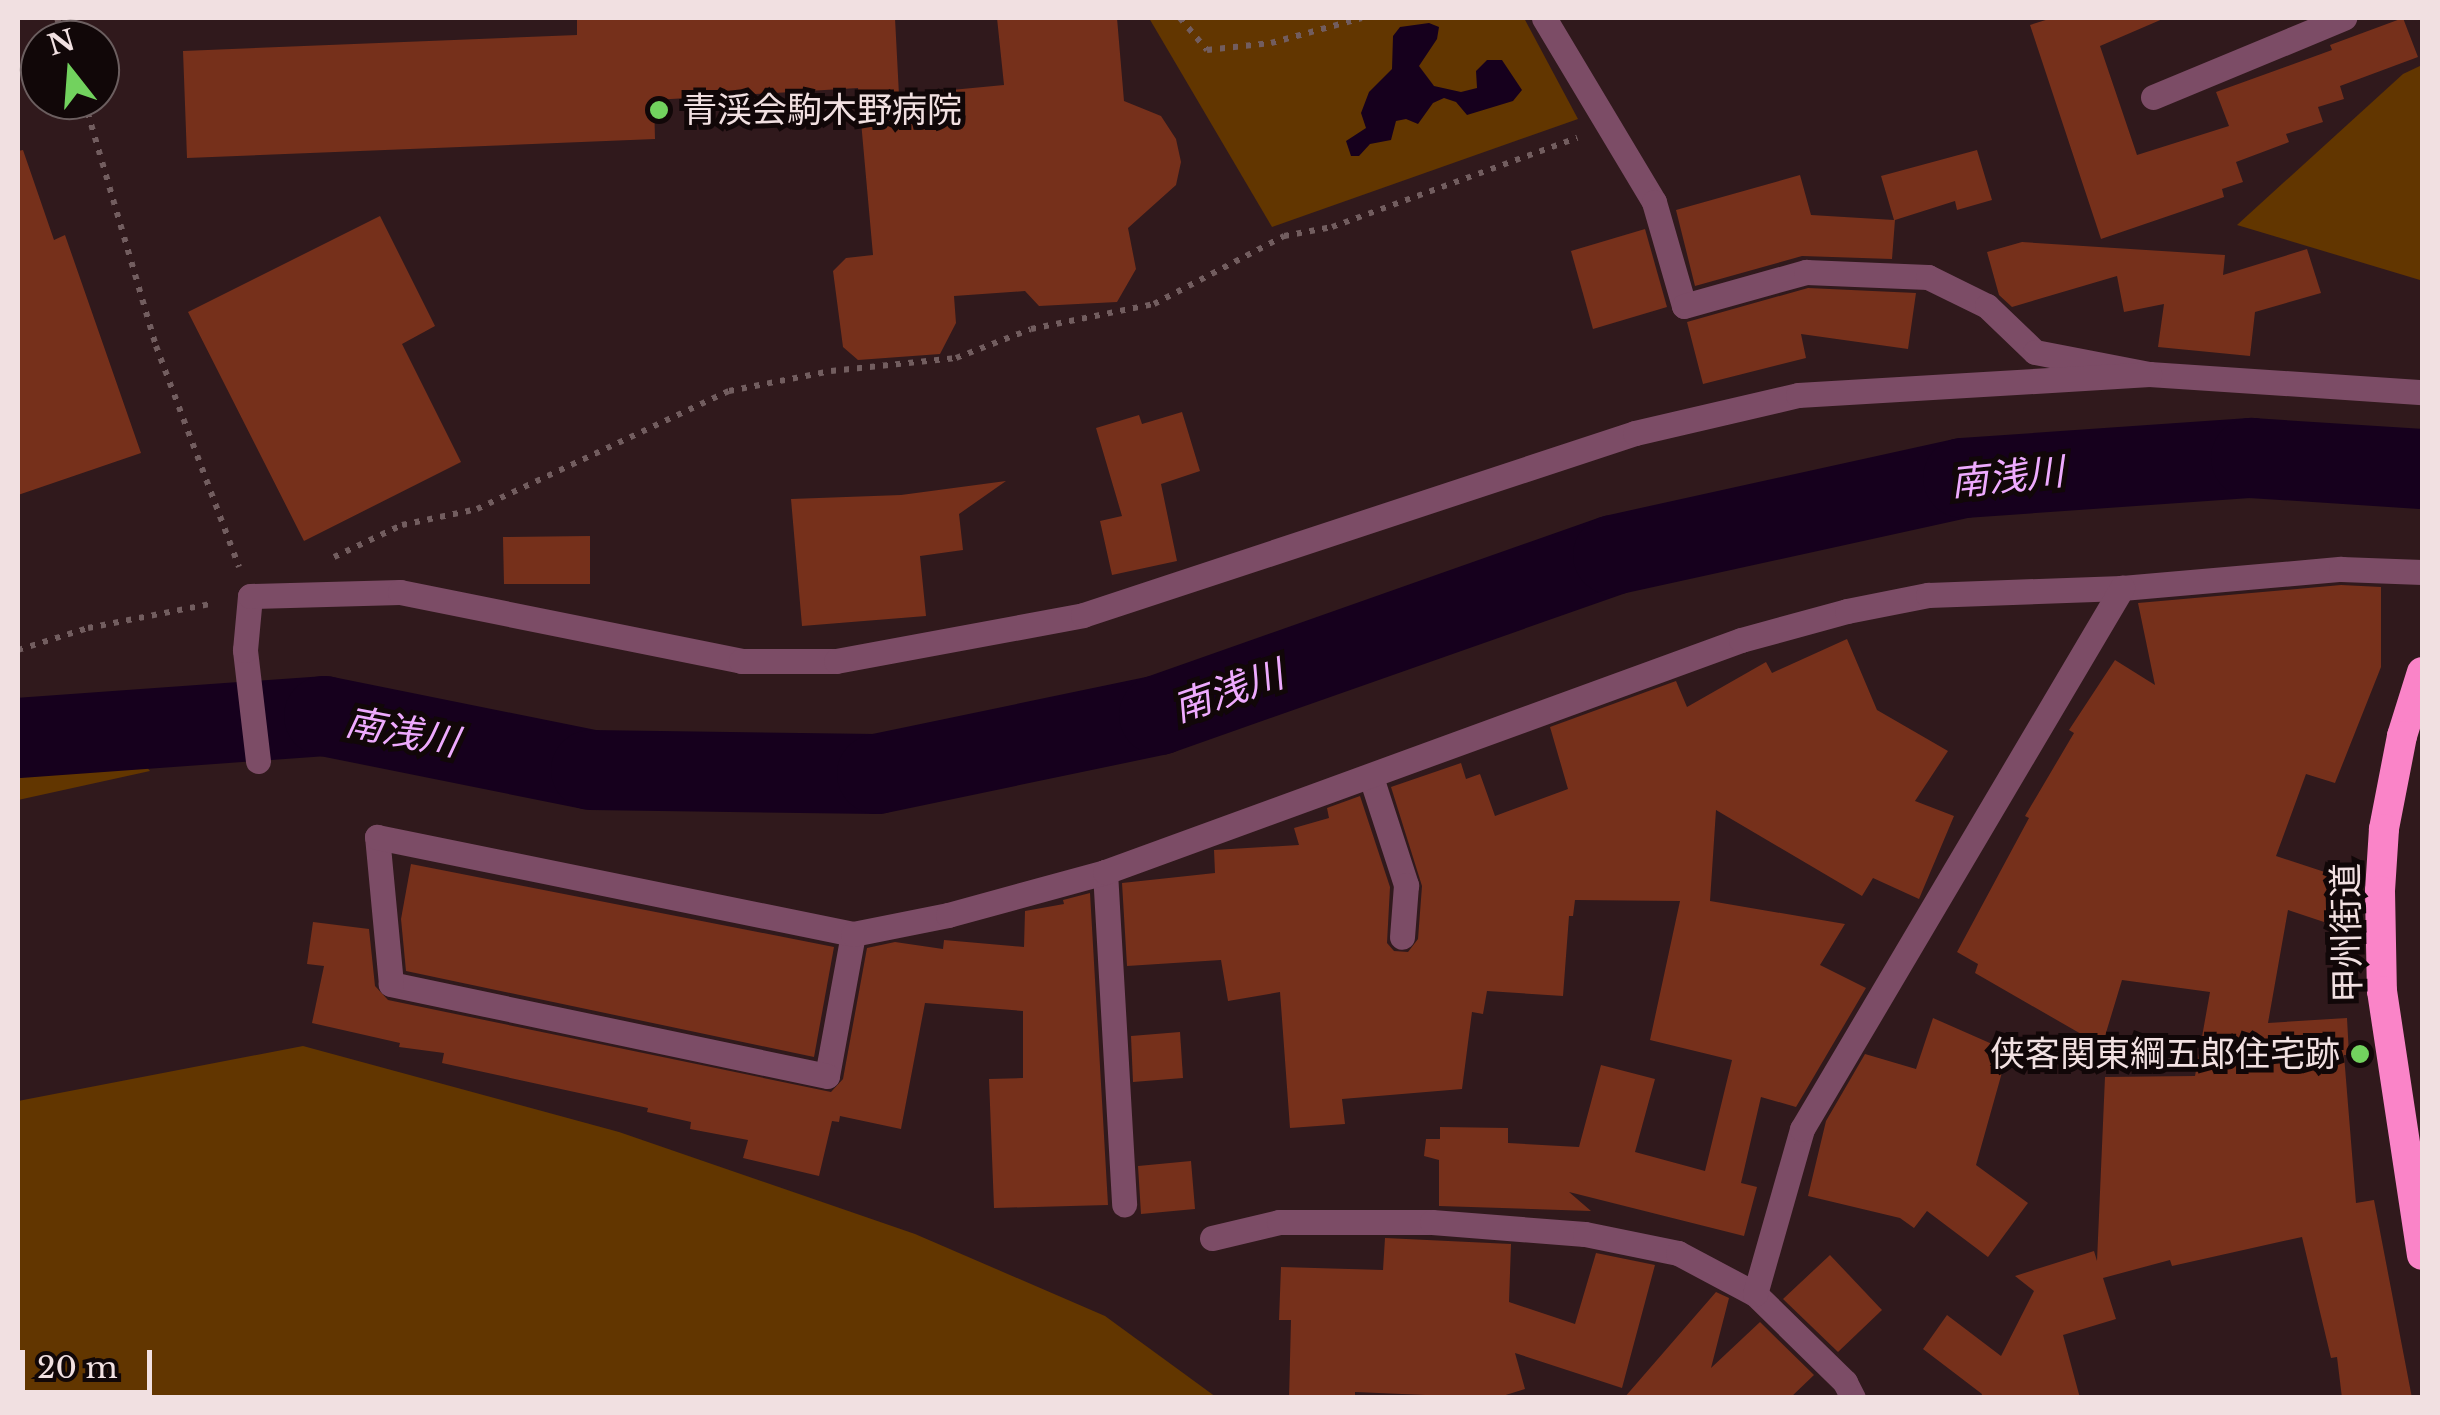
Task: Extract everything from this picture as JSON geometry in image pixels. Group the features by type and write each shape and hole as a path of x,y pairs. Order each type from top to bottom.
{"highway":[{"name":"甲州街道","path":"2422,672 2399,754 2384,829 2380,891 2382,991 2422,1256"}],"street":[{"path":"1544,18 1654,202 1684,306 1806,272 1928,278 1987,306 2035,352 2148,374"},
{"path":"2153,97 2344,18"},
{"path":"258,761 245,650 250,596 400,592 742,661 836,661 1083,615 1635,432 1798,395 2148,374 2422,392"},
{"path":"853,934 827,1076 390,984 376,837 853,934 948,914 1105,872 1741,640 1846,610 1928,595 2038,588 2122,588 2341,569 2422,572"},
{"path":"1755,1294 1802,1129 2122,588"},
{"path":"1370,777 1406,886 1402,937"},
{"path":"1105,872 1124,1204"},
{"path":"1212,1238 1279,1222 1432,1222 1585,1234 1678,1253 1755,1294 1846,1382 1853,1398"}],"path":[{"path":"1180,18 1207,50 1271,43 1362,18"},
{"path":"18,650 88,628 250,596 156,346 90,120"},
{"path":"318,565 402,525 477,508 729,390 831,371 956,358 1031,329 1154,304 1284,236 1332,227 1607,128"}],"shaded area":[{"path":"1149,18 1524,18 1578,119 1272,227"},
{"path":"1429,23 1439,27 1437,39 1419,66 1434,86 1461,92 1477,88 1476,71 1487,60 1502,60 1522,90 1513,101 1467,115 1456,102 1444,98 1433,103 1418,124 1406,119 1396,121 1391,140 1370,144 1359,156 1351,156 1346,141 1366,128 1361,113 1369,92 1392,69 1393,36 1400,27"},
{"path":"2422,65 2420,280 2237,225 2403,74"},
{"path":"99,710 150,771 18,800 18,715"},
{"path":"303,1046 619,1132 915,1234 1105,1316 1216,1397 18,1397 18,1101"}],"building":[{"path":"577,18 895,18 899,95 1004,85 997,18 1117,18 1124,101 1161,116 1176,139 1181,162 1176,185 1128,228 1136,269 1117,302 1039,306 1025,291 954,296 956,323 940,354 858,360 843,347 833,271 846,258 873,255 858,88 654,100 655,139 187,158 183,51 577,35"},
{"path":"2052,18 2165,18 2100,46 2137,155 2229,126 2216,92 2332,50 2330,45 2403,18 2418,57 2340,86 2344,99 2318,107 2323,122 2286,134 2289,142 2236,162 2243,182 2222,189 2224,197 2101,239 2030,25"},
{"path":"23,150 54,240 65,235 141,453 18,495 18,151"},
{"path":"1977,150 1992,200 1957,210 1955,201 1895,220 1892,259 1802,256 1695,286 1676,210 1800,175 1811,215 1894,220 1881,176"},
{"path":"380,216 435,326 402,344 461,462 304,541 188,312"},
{"path":"1645,229 1667,307 1593,329 1571,251"},
{"path":"2022,242 2225,255 2223,275 2307,249 2321,293 2255,312 2250,356 2158,347 2164,304 2124,312 2117,276 2012,307 1999,295 1987,252"},
{"path":"1808,288 1916,293 1908,349 1801,334 1806,358 1703,384 1687,322"},
{"path":"1182,412 1200,471 1161,484 1177,561 1112,575 1100,521 1122,516 1096,428 1139,415 1142,424"},
{"path":"1006,481 959,514 963,550 920,556 926,616 802,626 791,499 901,495"},
{"path":"590,536 590,584 504,584 503,537"},
{"path":"2341,585 2381,587 2381,667 2335,783 2306,774 2276,856 2349,880 2333,925 2288,910 2268,1023 2347,1018 2349,1055 2344,1055 2356,1203 2374,1200 2412,1398 2342,1398 2337,1357 2331,1358 2302,1237 2172,1266 2170,1260 2103,1278 2116,1319 2063,1335 2080,1398 1981,1398 1982,1394 1923,1349 1947,1315 2001,1356 2034,1291 2015,1276 2094,1251 2097,1261 2105,1077 2195,1076 2210,992 2122,980 2102,1046 1975,973 1978,964 1957,952 2029,818 2025,816 2074,733 2069,730 2115,660 2155,685 2138,603"},
{"path":"1847,639 1877,710 1948,751 1915,801 1954,816 1919,899 1873,878 1862,896 1716,810 1710,901 1845,924 1820,965 1866,988 1796,1107 1761,1097 1741,1183 1757,1187 1744,1236 1569,1192 1591,1211 1439,1206 1439,1160 1424,1156 1426,1139 1440,1139 1440,1127 1508,1128 1508,1143 1579,1147 1601,1065 1655,1079 1635,1152 1705,1171 1732,1060 1650,1040 1680,901 1575,900 1573,916 1569,916 1563,996 1487,991 1483,1014 1472,1012 1462,1089 1342,1099 1345,1124 1290,1128 1280,992 1228,1001 1221,960 1127,966 1122,883 1215,873 1214,850 1299,845 1294,828 1329,818 1327,808 1360,796 1390,887 1387,943 1394,951 1408,952 1418,939 1422,886 1391,787 1461,763 1466,779 1480,774 1495,816 1568,789 1550,727 1676,681 1687,707 1766,662 1772,673"},
{"path":"411,864 834,947 814,1057 406,971 401,919"},
{"path":"1090,893 1108,1205 994,1208 989,1079 1023,1078 1023,1011 925,1003 901,1129 840,1116 839,1122 832,1121 819,1176 743,1158 748,1140 690,1129 691,1122 647,1112 648,1108 442,1063 444,1053 399,1047 400,1043 312,1023 324,966 307,964 313,922 369,929 375,986 388,1000 831,1092 843,1079 867,948 895,942 943,949 944,940 1024,947 1025,911 1064,904 1063,900"},
{"path":"1933,1018 2008,1051 1976,1165 2028,1203 1988,1257 1927,1211 1914,1228 1900,1218 1808,1196 1826,1121 1865,1054 1916,1069"},
{"path":"1180,1032 1183,1078 1133,1082 1131,1036"},
{"path":"1191,1161 1195,1209 1141,1214 1138,1166"},
{"path":"1385,1238 1511,1244 1509,1302 1575,1324 1596,1253 1655,1265 1622,1388 1515,1353 1525,1389 1496,1398 1355,1392 1355,1398 1289,1398 1291,1320 1279,1320 1281,1267 1383,1270"},
{"path":"1830,1255 1882,1310 1838,1352 1783,1299"},
{"path":"1716,1292 1729,1298 1711,1368 1760,1322 1814,1375 1790,1398 1624,1398"}],"waterway":[{"name":"南浅川","path":"18,738 324,716 591,770 877,774 1159,715 1613,555 1963,478 2251,458 2422,469"}],"place":[{"name":"青渓会駒木野病院","path":"659,110"},
{"name":"侠客関東綱五郎住宅跡","path":"2360,1054"}]}
